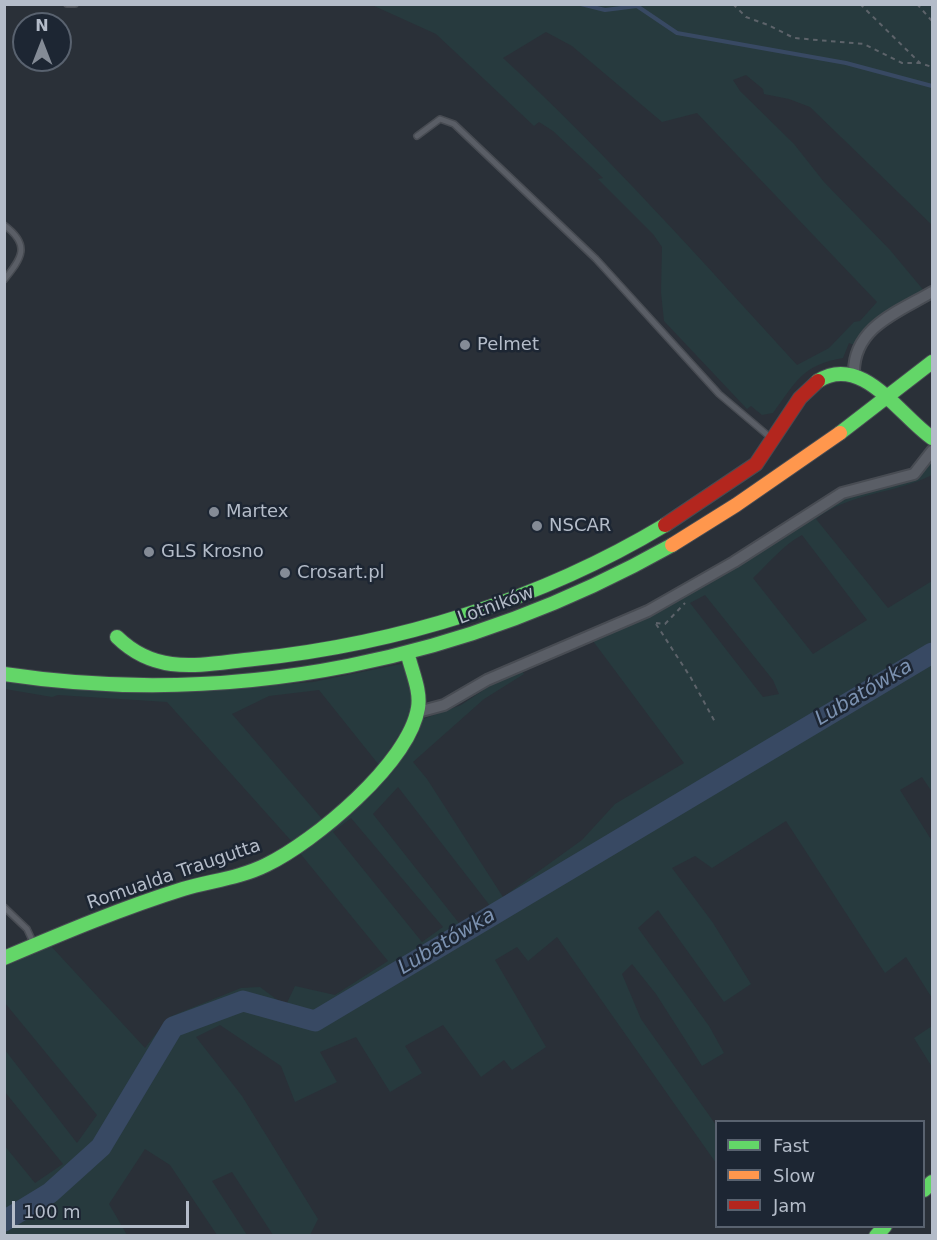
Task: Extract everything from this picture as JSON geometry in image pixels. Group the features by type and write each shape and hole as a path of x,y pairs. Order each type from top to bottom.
{"street":[{"path":"854,372 854,356 863,338 876,326 933,292"},
{"name":"Lotników","path":"4,674 88,685 216,684 300,676 408,655 501,625 577,595 652,556 734,507 871,411 884,398 933,362"},
{"path":"117,637 134,653 154,662 212,663 270,658 370,640 455,618 554,582 617,552 714,494 755,465 806,388 825,377 854,372 864,378 884,398 933,438"},
{"path":"408,655 419,701 418,712 444,705 487,681 648,611 734,562 842,493 868,484 891,482 914,474 933,451"},
{"name":"Romualda Traugutta","path":"4,958 83,925 183,889 263,866 289,852 346,808 377,777 412,728 418,712"}],"lane":[{"path":"67,4 75,4"},
{"path":"417,136 441,119 454,124 598,258 718,394 772,439"},
{"path":"4,225 20,238 22,249 18,262 4,280"},
{"path":"4,907 27,928 35,945"}],"path":[{"path":"733,4 746,17 794,38 864,44 902,63 920,63 933,67"},
{"path":"860,4 920,63"},
{"path":"917,4 933,21"},
{"path":"648,611 691,678 715,722"}],"green space":[{"path":"372,5 932,5 932,225 810,107 789,99 764,94 763,89 746,75 733,80 740,91 794,144 824,182 890,250 925,292 866,328 854,345 849,343 843,358 818,365 801,376 773,413 762,415 751,406 747,409 664,321 661,292 662,247 653,234 598,179 603,178 553,131 539,122 534,126 436,34","holes":["546,32 572,46 662,122 697,113 877,302 860,321 854,322 829,348 797,365 616,170 542,94 503,58"]},
{"path":"932,460 932,475 843,503 816,519 888,608 932,581 932,792 922,777 900,790 932,841 932,998 906,957 885,973 786,821 712,868 695,856 672,868 713,923 751,984 724,1002 658,910 638,928 709,1026 724,1053 702,1066 656,994 632,964 622,974 641,1019 715,1124 715,1162 557,937 528,961 517,947 495,960 546,1047 512,1070 504,1060 481,1077 443,1025 405,1046 422,1073 390,1092 356,1037 320,1052 337,1082 295,1102 281,1066 220,1025 196,1037 242,1096 318,1219 310,1235 273,1235 232,1172 212,1181 247,1235 217,1235 170,1165 145,1149 109,1204 127,1235 5,1235 4,1145 35,1183 63,1164 5,1092 5,1050 77,1143 97,1115 5,1003 5,962 49,944 145,1048 169,1017 241,988 260,987 280,1002 287,1003 295,986 335,995 388,961 299,852 417,736 423,719 461,705 500,679 522,671 524,674 484,699 413,762 427,779 503,897 582,840 615,804 684,763 593,641 644,617 740,565 839,499 918,474","holes":["802,535 867,620 813,654 753,578 782,549","705,595 773,680 779,694 763,697 690,603","398,787 491,907 462,927 373,814","351,818 443,927 422,942 333,832"]},
{"path":"401,664 409,679 412,705 403,729 379,765 319,690 269,696 232,714 323,820 294,844 167,702 58,695 52,697 5,689 4,681 187,692 313,682"},
{"path":"932,1026 932,1067 914,1038"}],"waterway":[{"path":"581,4 605,10 637,6 677,33 846,63 932,86"},
{"name":"Lubatówka","path":"4,1221 50,1193 101,1147 173,1027 243,1001 315,1021 932,653"}],"traffic: fast":[{"path":"840,433 932,362"},
{"path":"818,381 834,374 850,375 865,381 879,390 932,438"},
{"path":"117,637 148,658 181,665 254,659 361,642 414,630 518,596 617,552 665,525"},
{"path":"4,674 91,683 178,685 264,679 348,666 432,646 514,619 594,585 672,545"},
{"path":"4,958 138,904 256,869 286,854 309,838 333,820 379,776 411,730 419,702 408,655"},
{"path":"925,1189 932,1182"},
{"path":"876,1236 883,1228"}],"traffic: slow":[{"path":"672,545 736,505 840,433"}],"traffic: jam":[{"path":"665,525 756,464 800,398 818,381"}],"place":[{"name":"Pelmet","path":"465,345"},
{"name":"Martex","path":"214,512"},
{"name":"NSCAR","path":"537,526"},
{"name":"GLS Krosno","path":"149,552"},
{"name":"Crosart.pl","path":"285,573"}]}
